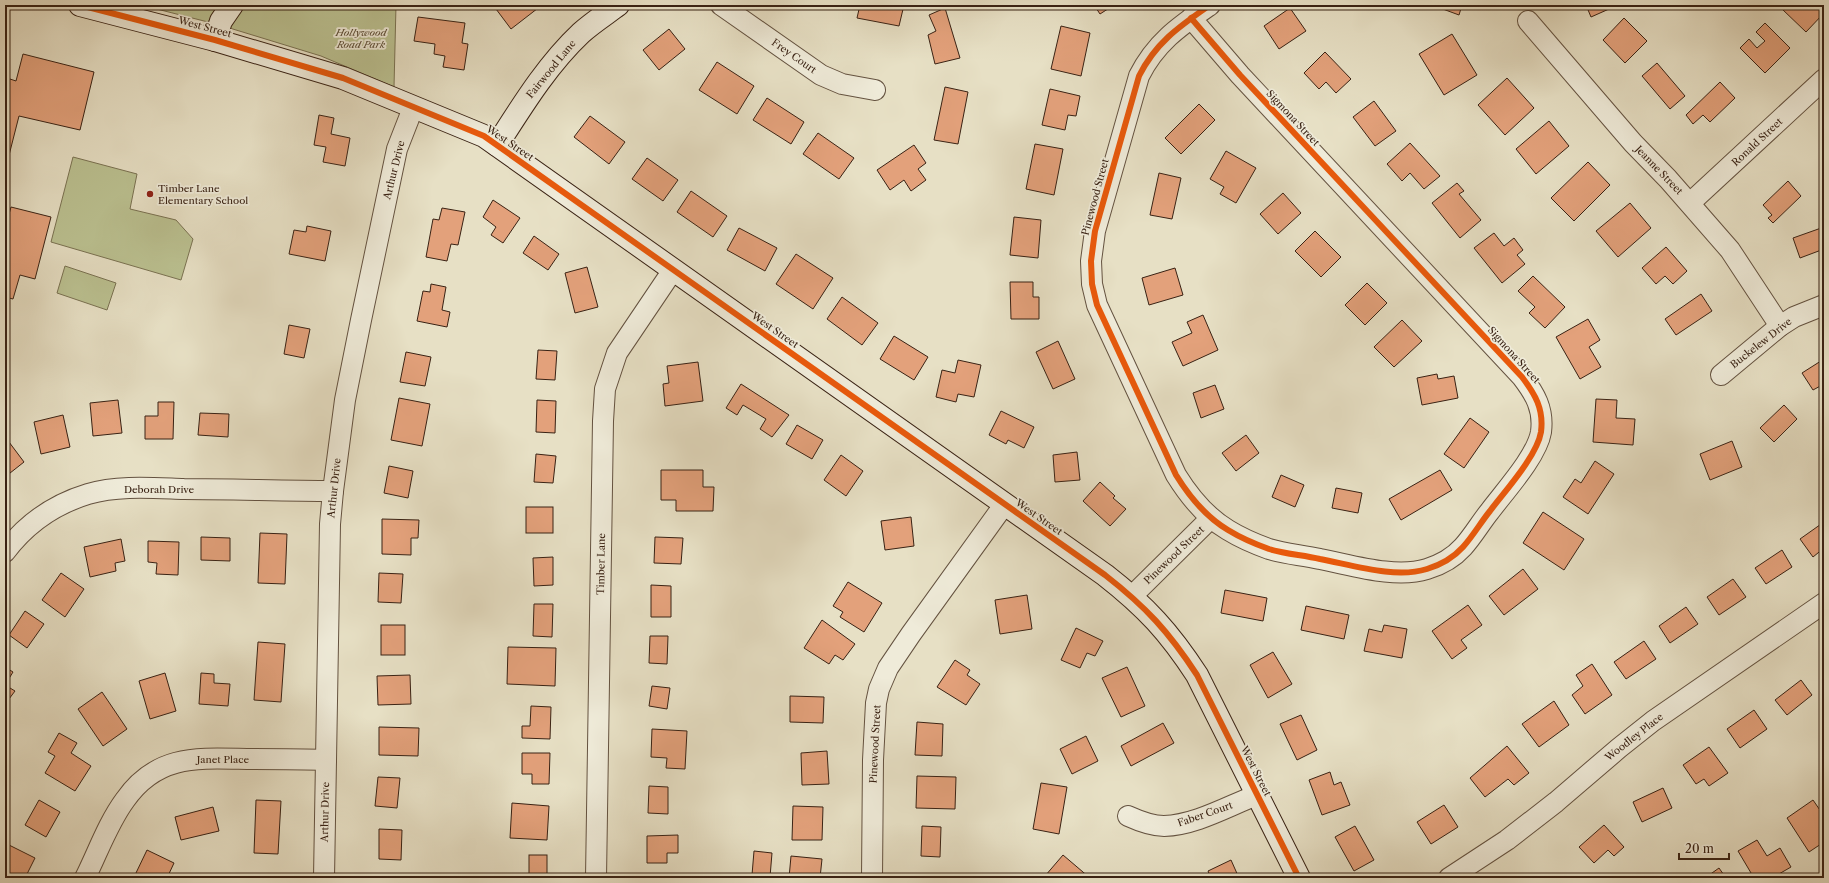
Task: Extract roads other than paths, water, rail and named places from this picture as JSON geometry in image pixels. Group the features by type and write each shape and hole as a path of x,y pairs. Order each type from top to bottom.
{"main road":[{"name":"West Street","path":"80,5 215,40 343,78 484,136 1105,575 1132,596 1156,620 1178,646 1197,675 1299,878"},
{"path":"215,40 221,21 232,5"},
{"name":"Fairwood Lane","path":"497,145 530,95 560,55 582,32 618,5"}],"street":[{"name":"Frey Court","path":"721,5 821,75 842,84 875,90"},
{"name":"Pinewood Street","path":"1132,596 1211,518 1186,491 1176,475 1116,348 1097,305 1092,284 1091,261 1095,231 1139,76 1145,64 1159,44 1172,31 1210,5"},
{"name":"Sigmona Street","path":"1191,18 1245,81 1522,378 1534,393 1542,416 1541,433 1537,446 1522,468 1463,547 1441,563 1428,569 1411,573 1390,572 1271,549 1248,541 1227,530 1211,518"},
{"name":"Jeanne Street","path":"1528,21 1633,143 1690,203 1730,250 1780,326"},
{"name":"Ronald Street","path":"1690,203 1824,79"},
{"name":"Arthur Drive","path":"324,878 330,524 333,491 345,400 362,312 397,149 413,108"},
{"name":"Timber Lane","path":"596,878 603,421 605,389 617,353 673,270"},
{"name":"Buckelew Drive","path":"1721,375 1780,326 1794,317 1824,305"},
{"name":"Deborah Drive","path":"5,552 22,531 41,516 65,502 89,494 113,489 147,488 333,491"},
{"name":"Pinewood Street","path":"872,878 873,760 876,703 879,689 888,668 911,634 1004,505"},
{"name":"Woodley Place","path":"1449,878 1513,836 1653,721 1824,603"},
{"name":"Janet Place","path":"85,878 114,817 126,799 141,782 158,769 176,762 198,758 326,760"},
{"name":"Faber Court","path":"1128,816 1145,823 1162,826 1180,824 1257,795"}],"place":[{"name":"Timber Lane Elementary School","path":"150,194"}],"park label":[{"name":"Hollywood Road Park","path":"361,38"}]}
